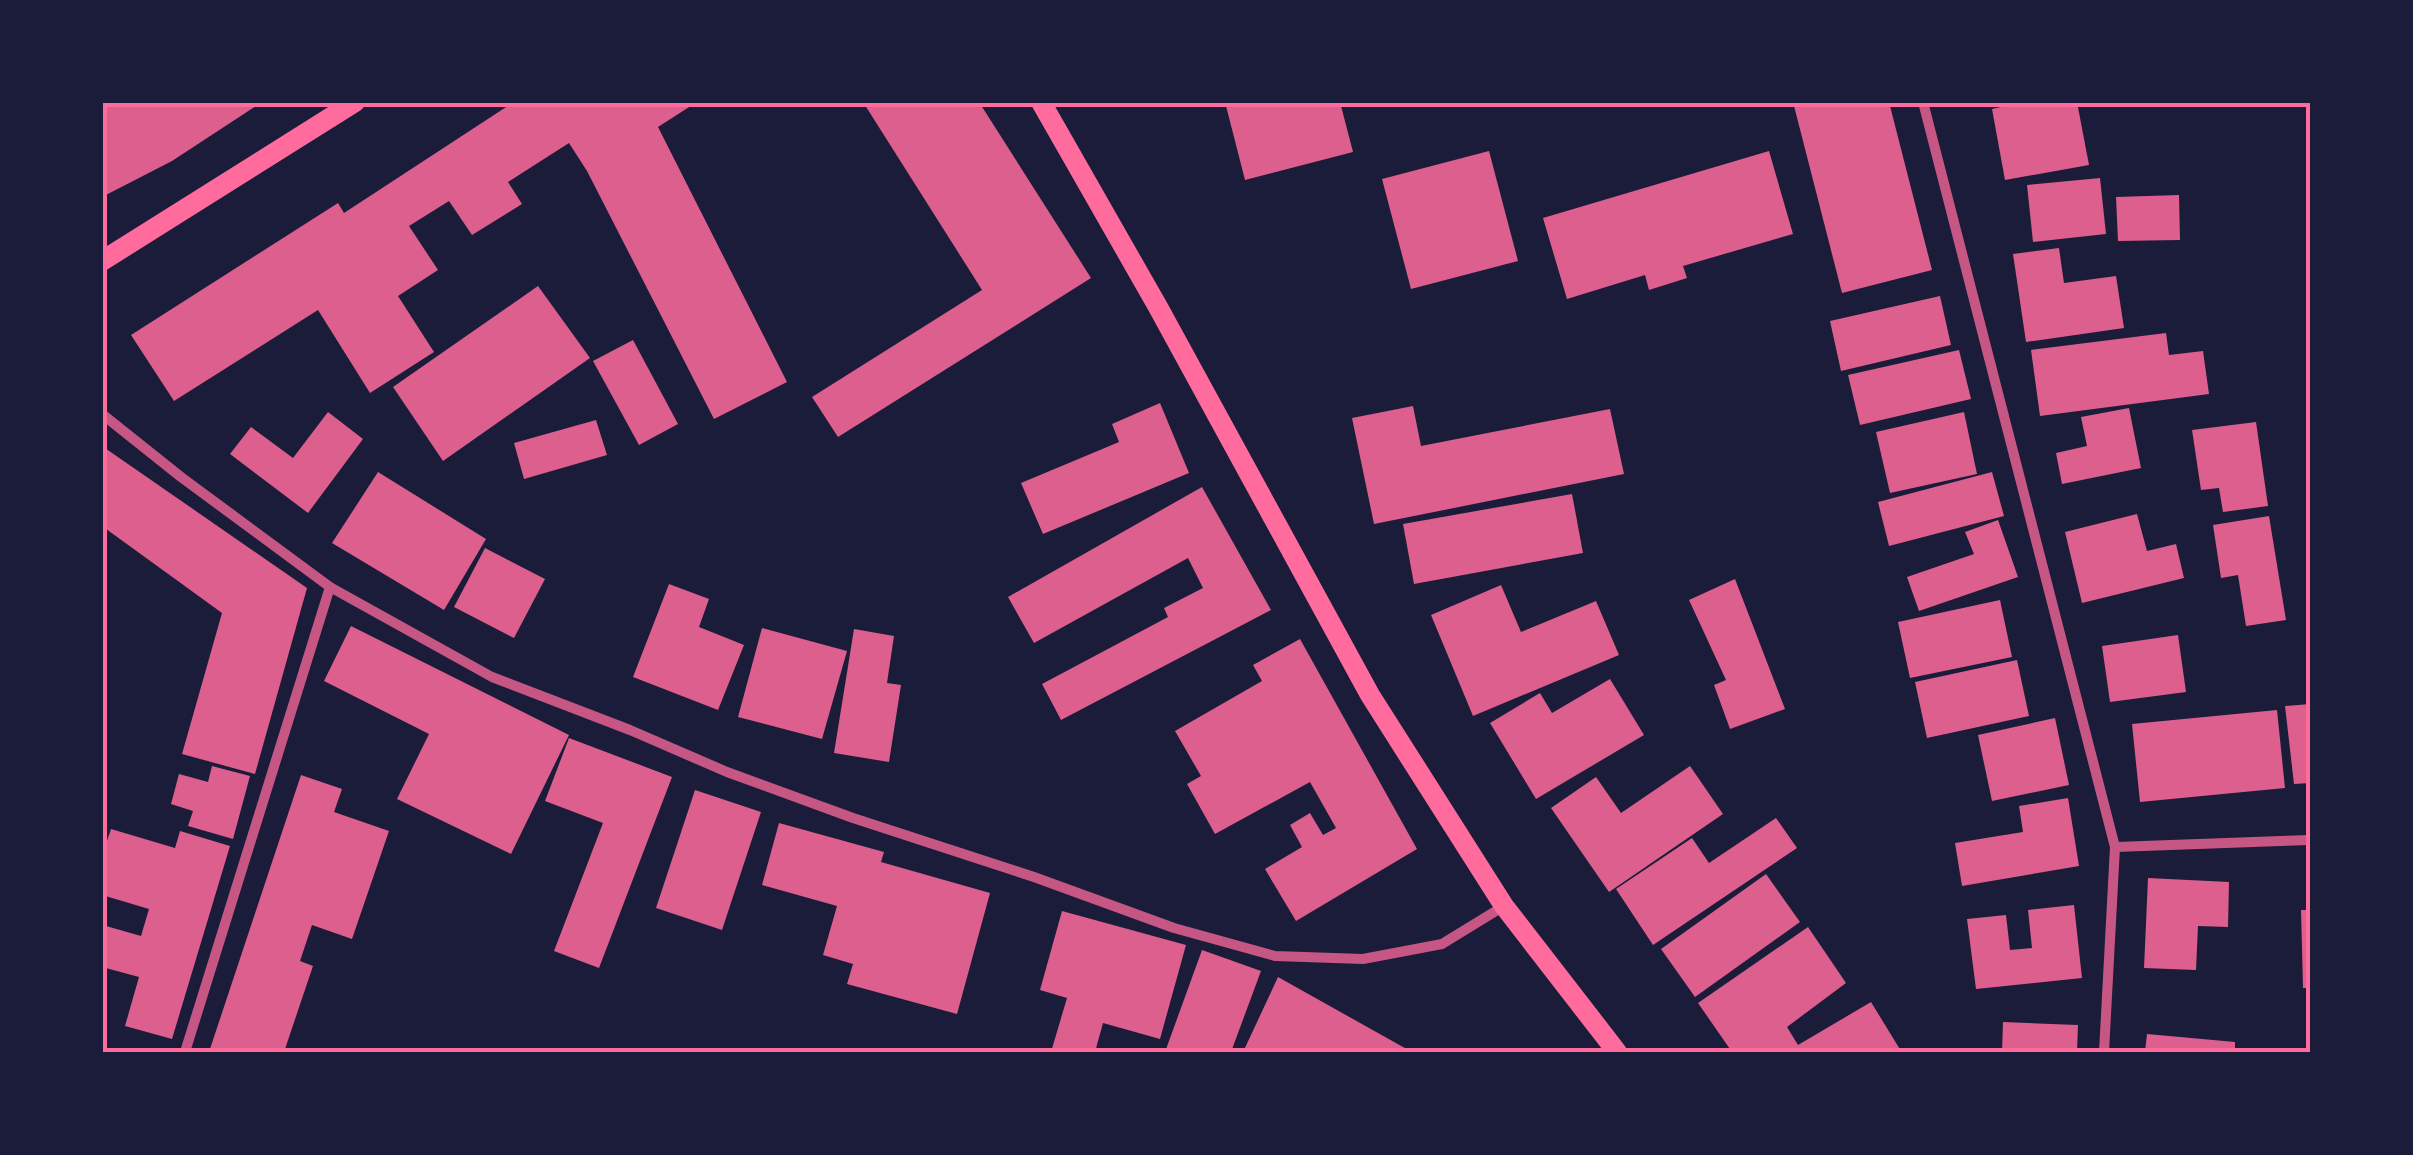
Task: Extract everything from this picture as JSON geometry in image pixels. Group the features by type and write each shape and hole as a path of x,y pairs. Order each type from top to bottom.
{"main road":[{"path":"102,261 355,102"},
{"path":"1041,102 1370,695 1504,906 1618,1052"}],"street":[{"path":"1923,102 2115,847 2104,1052"},
{"path":"102,414 330,588 492,677 726,772 1174,928 1274,956 1363,959 1442,944 1504,906"},
{"path":"185,1052 330,588"},
{"path":"2115,847 2310,840"}],"building":[{"path":"102,102 262,102 172,161 102,197"},
{"path":"514,102 697,102 658,127 787,382 714,419 569,143 508,182 522,204 472,235 449,201 409,226 438,270 398,296 434,352 370,393 318,310 174,401 131,335 338,203 344,213"},
{"path":"863,102 979,102 1091,278 838,437 812,397 982,290"},
{"path":"1225,102 1340,102 1353,152 1245,180"},
{"path":"1793,102 1889,102 1932,270 1842,293"},
{"path":"2024,102 2077,102 2089,165 2005,180 1992,109"},
{"path":"1489,151 1518,261 1411,289 1382,179"},
{"path":"1769,151 1793,234 1683,266 1687,278 1649,290 1645,275 1567,299 1543,218"},
{"path":"2100,178 2106,234 2033,242 2027,185"},
{"path":"2179,195 2180,240 2118,241 2116,197"},
{"path":"2059,248 2064,283 2116,276 2124,328 2026,342 2013,254"},
{"path":"538,286 590,358 443,461 393,387"},
{"path":"1940,296 1951,345 1841,371 1830,321"},
{"path":"2166,333 2169,355 2203,351 2209,394 2040,416 2031,350"},
{"path":"633,340 678,424 639,445 593,361"},
{"path":"1959,350 1971,399 1860,425 1848,375"},
{"path":"1160,403 1189,473 1043,534 1021,483 1119,442 1112,424"},
{"path":"1413,406 1421,446 1610,409 1624,474 1374,524 1352,418"},
{"path":"2129,408 2141,468 2062,484 2056,453 2087,446 2081,417"},
{"path":"328,412 363,439 308,513 230,454 251,427 293,458"},
{"path":"1964,412 1977,474 1890,493 1876,432"},
{"path":"596,420 607,455 524,479 514,443"},
{"path":"2256,422 2268,506 2223,512 2219,488 2201,490 2192,430"},
{"path":"102,446 307,588 255,774 182,754 222,613 102,526"},
{"path":"378,472 486,539 444,610 332,543"},
{"path":"1992,472 2004,516 1889,546 1878,502"},
{"path":"1202,487 1271,610 1061,720 1042,684 1168,617 1164,608 1203,588 1188,558 1034,643 1008,597"},
{"path":"1572,494 1583,553 1414,584 1403,524"},
{"path":"2137,514 2147,551 2176,544 2184,578 2082,603 2065,532"},
{"path":"2269,516 2286,620 2246,626 2238,575 2221,578 2213,525"},
{"path":"1998,520 2018,577 1919,611 1907,577 1974,554 1965,532"},
{"path":"485,548 545,579 514,638 454,607"},
{"path":"1735,579 1785,709 1730,729 1714,685 1726,680 1689,600"},
{"path":"669,584 709,599 699,627 744,645 718,710 633,677"},
{"path":"1501,585 1521,632 1596,601 1619,655 1473,716 1431,615"},
{"path":"2000,600 2012,657 1910,678 1898,622"},
{"path":"351,626 569,735 511,854 397,799 429,734 324,681"},
{"path":"762,628 847,651 822,739 738,717"},
{"path":"854,629 894,636 887,683 901,685 889,762 834,753"},
{"path":"2178,635 2186,692 2110,702 2102,646"},
{"path":"1300,639 1417,849 1296,921 1265,869 1302,847 1290,825 1310,813 1323,835 1336,828 1310,782 1215,834 1187,784 1201,776 1175,731 1262,681 1253,665"},
{"path":"2017,660 2029,716 1927,738 1915,682"},
{"path":"1610,679 1644,735 1536,799 1490,723 1540,693 1552,713"},
{"path":"2310,704 2310,783 2294,784 2285,706"},
{"path":"2277,710 2285,788 2140,802 2132,724"},
{"path":"2055,718 2069,785 1992,801 1978,735"},
{"path":"569,738 672,777 599,968 554,951 603,823 545,801"},
{"path":"212,766 250,776 233,839 188,826 193,811 171,804 179,774 208,782"},
{"path":"1690,766 1723,814 1609,892 1551,808 1596,777 1621,813"},
{"path":"301,775 342,789 334,812 389,831 352,939 312,925 300,961 313,966 284,1052 209,1052"},
{"path":"695,790 761,812 722,930 656,908"},
{"path":"2068,798 2079,866 1962,886 1955,843 2023,832 2019,806"},
{"path":"1776,818 1797,848 1653,945 1616,889 1692,838 1709,863"},
{"path":"779,823 884,852 881,862 990,893 957,1014 847,984 853,964 823,955 837,906 762,885"},
{"path":"111,829 175,848 180,831 230,846 172,1039 125,1026 139,977 102,967 106,926 141,936 149,909 102,895 102,856"},
{"path":"1766,874 1800,922 1695,997 1661,949"},
{"path":"2148,878 2229,882 2228,927 2198,926 2196,970 2144,968"},
{"path":"2074,905 2082,978 1976,989 1967,919 2006,915 2010,950 2032,948 2028,910"},
{"path":"2301,910 2310,910 2310,988 2303,988"},
{"path":"1062,911 1186,945 1160,1039 1103,1023 1095,1052 1051,1052 1067,998 1040,990"},
{"path":"1808,927 1846,983 1787,1027 1798,1045 1871,1002 1901,1051 1732,1052 1698,1003"},
{"path":"1202,950 1261,971 1231,1052 1165,1052"},
{"path":"1278,977 1412,1052 1244,1050"},
{"path":"2003,1022 2078,1025 2077,1052 2002,1052"},
{"path":"2147,1034 2235,1042 2235,1052 2145,1052"}]}
